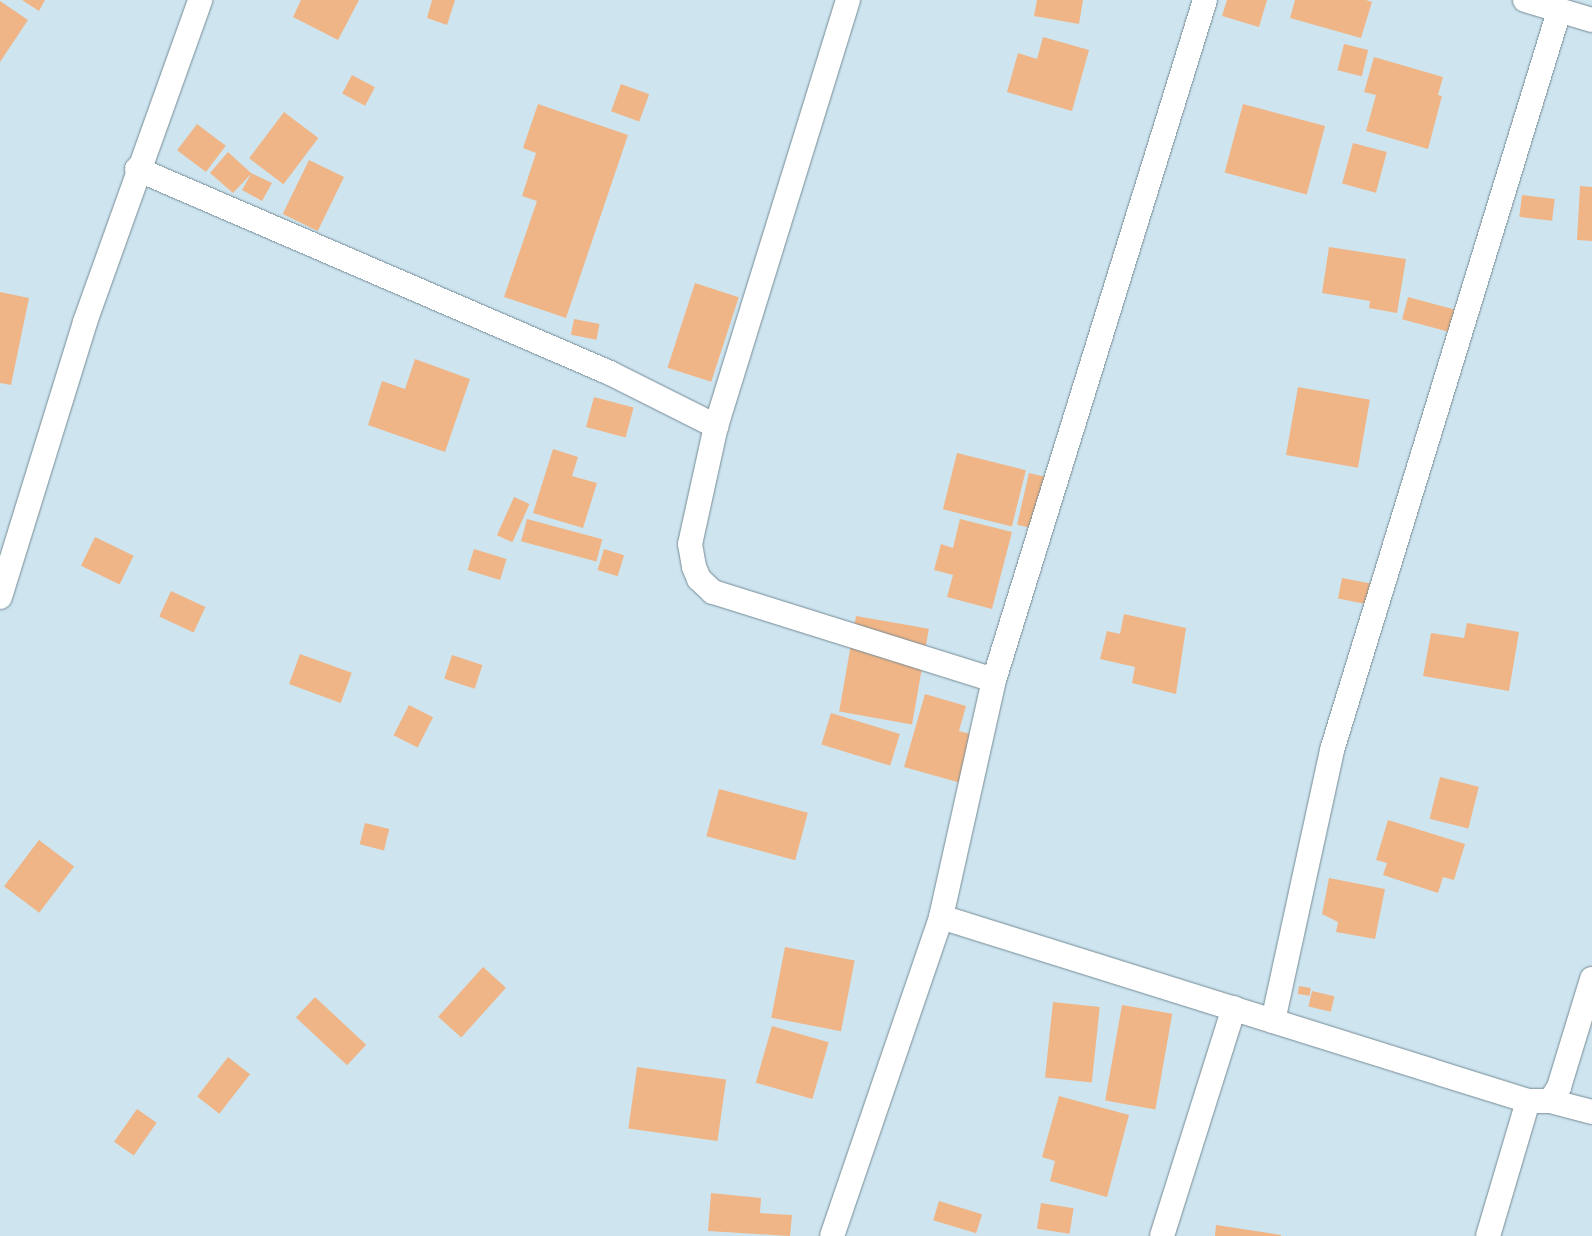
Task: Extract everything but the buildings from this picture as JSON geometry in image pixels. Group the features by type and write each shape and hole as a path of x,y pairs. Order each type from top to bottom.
{"street":[{"path":"0,597 137,169 200,0"},
{"path":"848,0 716,426 690,544 699,579 713,592 994,680"},
{"path":"832,1236 941,917 994,680 1205,0"},
{"path":"1525,0 1592,20"},
{"path":"1273,1021 1332,750 1558,11"},
{"path":"137,169 610,373 716,426"},
{"path":"941,917 1273,1021 1539,1101 1592,1112"},
{"path":"1488,1236 1539,1101 1559,1087 1592,979"},
{"path":"1162,1236 1234,1008"}]}
